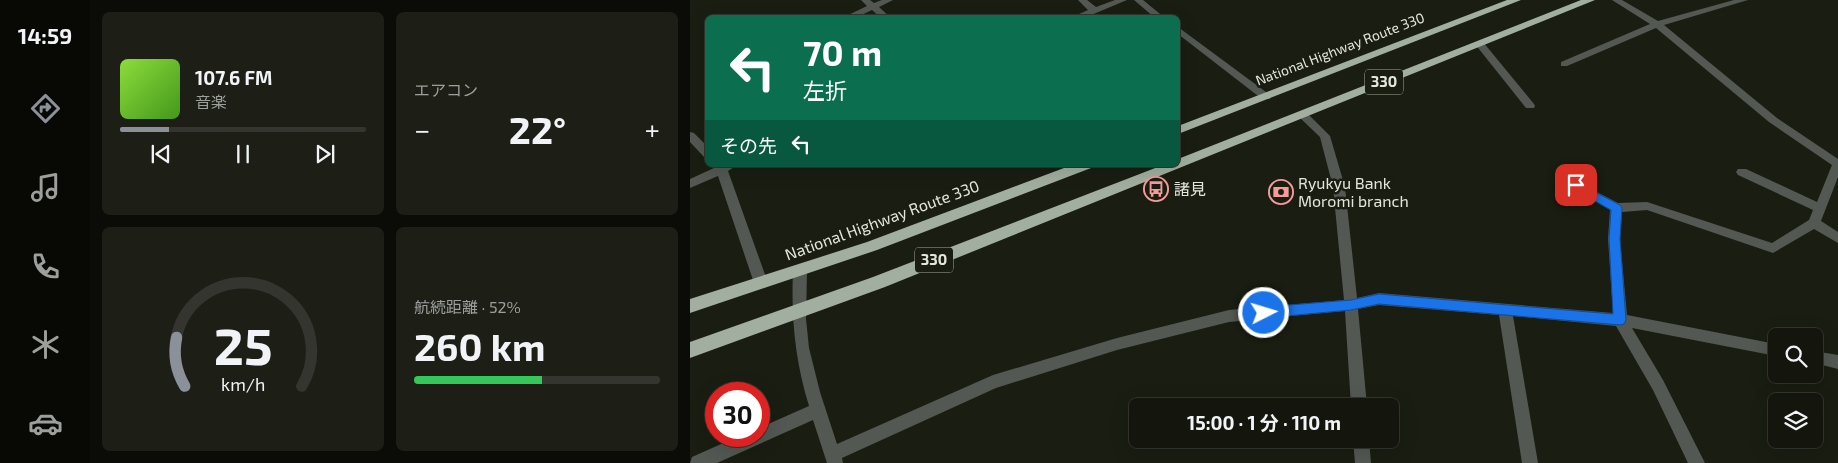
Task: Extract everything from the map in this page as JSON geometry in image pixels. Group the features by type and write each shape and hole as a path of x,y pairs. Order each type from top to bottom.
{"highway":[{"name":"National Highway Route 330","path":"1180,129 1516,0"},
{"name":"330","path":"1180,164 1590,0"},
{"name":"National Highway Route 330","path":"690,306 872,246 1081,167"},
{"name":"330","path":"690,350 879,282 1172,167"}],"street":[{"path":"865,0 884,15"},
{"path":"854,15 889,0"},
{"path":"1082,0 1094,10"},
{"path":"1082,15 1122,0"},
{"path":"1138,0 1157,15"},
{"path":"1576,185 1616,208 1648,206 1773,248 1814,223 1838,163 1773,120 1657,24 1616,0"},
{"path":"1564,64 1657,24 1744,0"},
{"path":"1180,32 1266,97"},
{"path":"1480,44 1530,106"},
{"path":"1303,115 1325,136 1339,187 1358,398"},
{"path":"690,136 705,151"},
{"path":"690,184 721,167"},
{"path":"723,167 761,283"},
{"path":"1742,172 1819,208"},
{"path":"1616,208 1614,239 1620,320 1658,385 1697,463"},
{"path":"1814,223 1838,238"},
{"path":"800,271 799,311 802,349 817,410 834,458 993,382 1117,344 1229,316 1351,305 1379,299 1620,320 1768,348"},
{"path":"1505,310 1530,463"},
{"path":"1823,359 1838,362"},
{"path":"770,431 817,410"},
{"path":"698,463 734,447"},
{"path":"1362,448 1363,463"}],"place":[{"name":"諸見","path":"1156,189"},
{"name":"Ryukyu Bank Moromi branch","path":"1281,192"}],"route":[{"path":"1264,313 1351,305 1379,299 1620,320 1614,239 1616,208 1576,185"}]}
